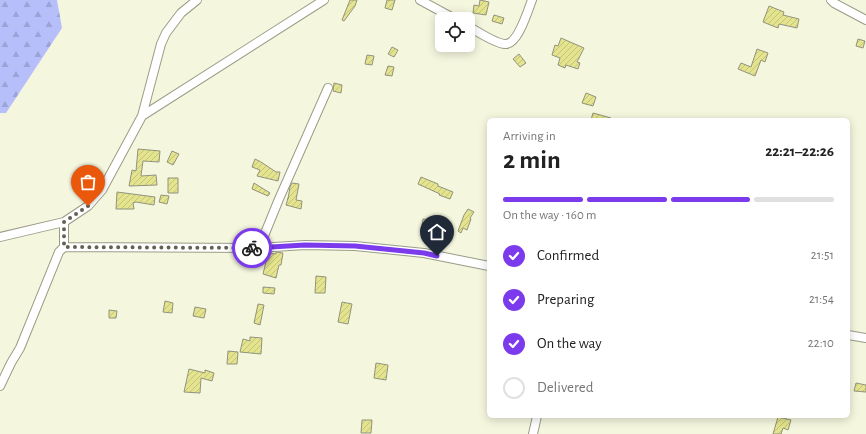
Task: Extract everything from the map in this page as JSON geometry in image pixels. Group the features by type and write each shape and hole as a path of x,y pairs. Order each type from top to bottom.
{"street":[{"path":"0,238 64,222 88,206 102,190 142,116 161,44 166,32 181,13 197,0"},
{"path":"142,116 324,0"},
{"path":"420,0 442,12"},
{"path":"475,30 505,44 511,44 519,33 532,0"},
{"path":"831,0 834,4 866,20"},
{"path":"259,248 328,88"},
{"path":"0,386 20,348 59,252 64,247 64,222"},
{"path":"64,247 259,248 305,245 355,246 424,253 487,266"},
{"path":"850,335 866,338"},
{"path":"533,434 537,418"}],"green space":[{"path":"0,0 57,0 62,28 6,113 0,113"}],"building":[{"path":"350,0 357,0 355,6 344,21 342,20"},
{"path":"387,0 395,0 392,10 385,8"},
{"path":"480,0 489,2 486,15 473,12 474,5 479,6"},
{"path":"769,6 784,12 783,15 799,19 797,28 779,24 778,28 763,22"},
{"path":"494,15 504,18 502,24 492,21"},
{"path":"561,38 584,48 577,62 580,63 578,69 566,65 565,68 558,65 560,58 552,55 555,45 558,46"},
{"path":"858,39 865,41 863,48 856,46"},
{"path":"392,47 398,50 394,57 388,54"},
{"path":"757,49 768,53 765,62 761,60 755,76 738,69 741,63 751,67"},
{"path":"519,54 526,63 520,67 513,59"},
{"path":"367,55 374,56 372,65 365,64"},
{"path":"388,66 394,67 392,76 385,75"},
{"path":"334,83 342,85 341,93 333,91"},
{"path":"586,93 596,97 593,106 582,103"},
{"path":"593,113 611,118 592,118"},
{"path":"138,149 160,151 159,162 143,161 141,176 156,175 157,185 129,186 132,170 136,171"},
{"path":"172,151 179,154 173,165 167,162"},
{"path":"255,159 276,172 280,172 278,181 257,176 260,170 252,167"},
{"path":"421,177 453,192 450,199 418,184"},
{"path":"168,178 178,178 178,193 168,193"},
{"path":"254,183 270,193 268,196 252,189"},
{"path":"292,183 299,184 296,200 302,201 301,209 286,205"},
{"path":"117,192 155,197 154,205 136,202 133,203 134,209 116,209"},
{"path":"161,195 169,196 167,204 159,202"},
{"path":"468,209 474,212 470,218 471,219 467,230 463,228 461,233 458,231"},
{"path":"423,219 433,220 432,224 444,229 441,236 423,231"},
{"path":"276,252 283,253 281,265 279,265 276,278 263,274 268,253 276,254"},
{"path":"316,276 326,277 325,293 315,293"},
{"path":"263,287 275,288 274,294 263,293"},
{"path":"165,301 173,303 172,313 163,312"},
{"path":"342,302 352,304 348,324 338,322"},
{"path":"258,304 264,305 260,325 254,323"},
{"path":"195,307 206,309 204,318 193,316"},
{"path":"109,310 117,311 116,318 109,318"},
{"path":"250,337 262,338 261,354 240,352 243,339 250,341"},
{"path":"228,351 238,352 237,364 227,364"},
{"path":"376,363 388,365 386,380 374,378"},
{"path":"189,369 205,373 205,370 214,373 212,381 201,378 200,393 184,392"},
{"path":"856,383 866,385 866,392 854,391"},
{"path":"778,418 791,420 788,430 783,428 781,434 773,434"},
{"path":"362,420 372,420 371,433 361,433"}],"way so far":[{"path":"88,206 64,222 64,247 252,248"}],"route":[{"path":"252,248 305,245 355,246 424,253 437,256"}]}
